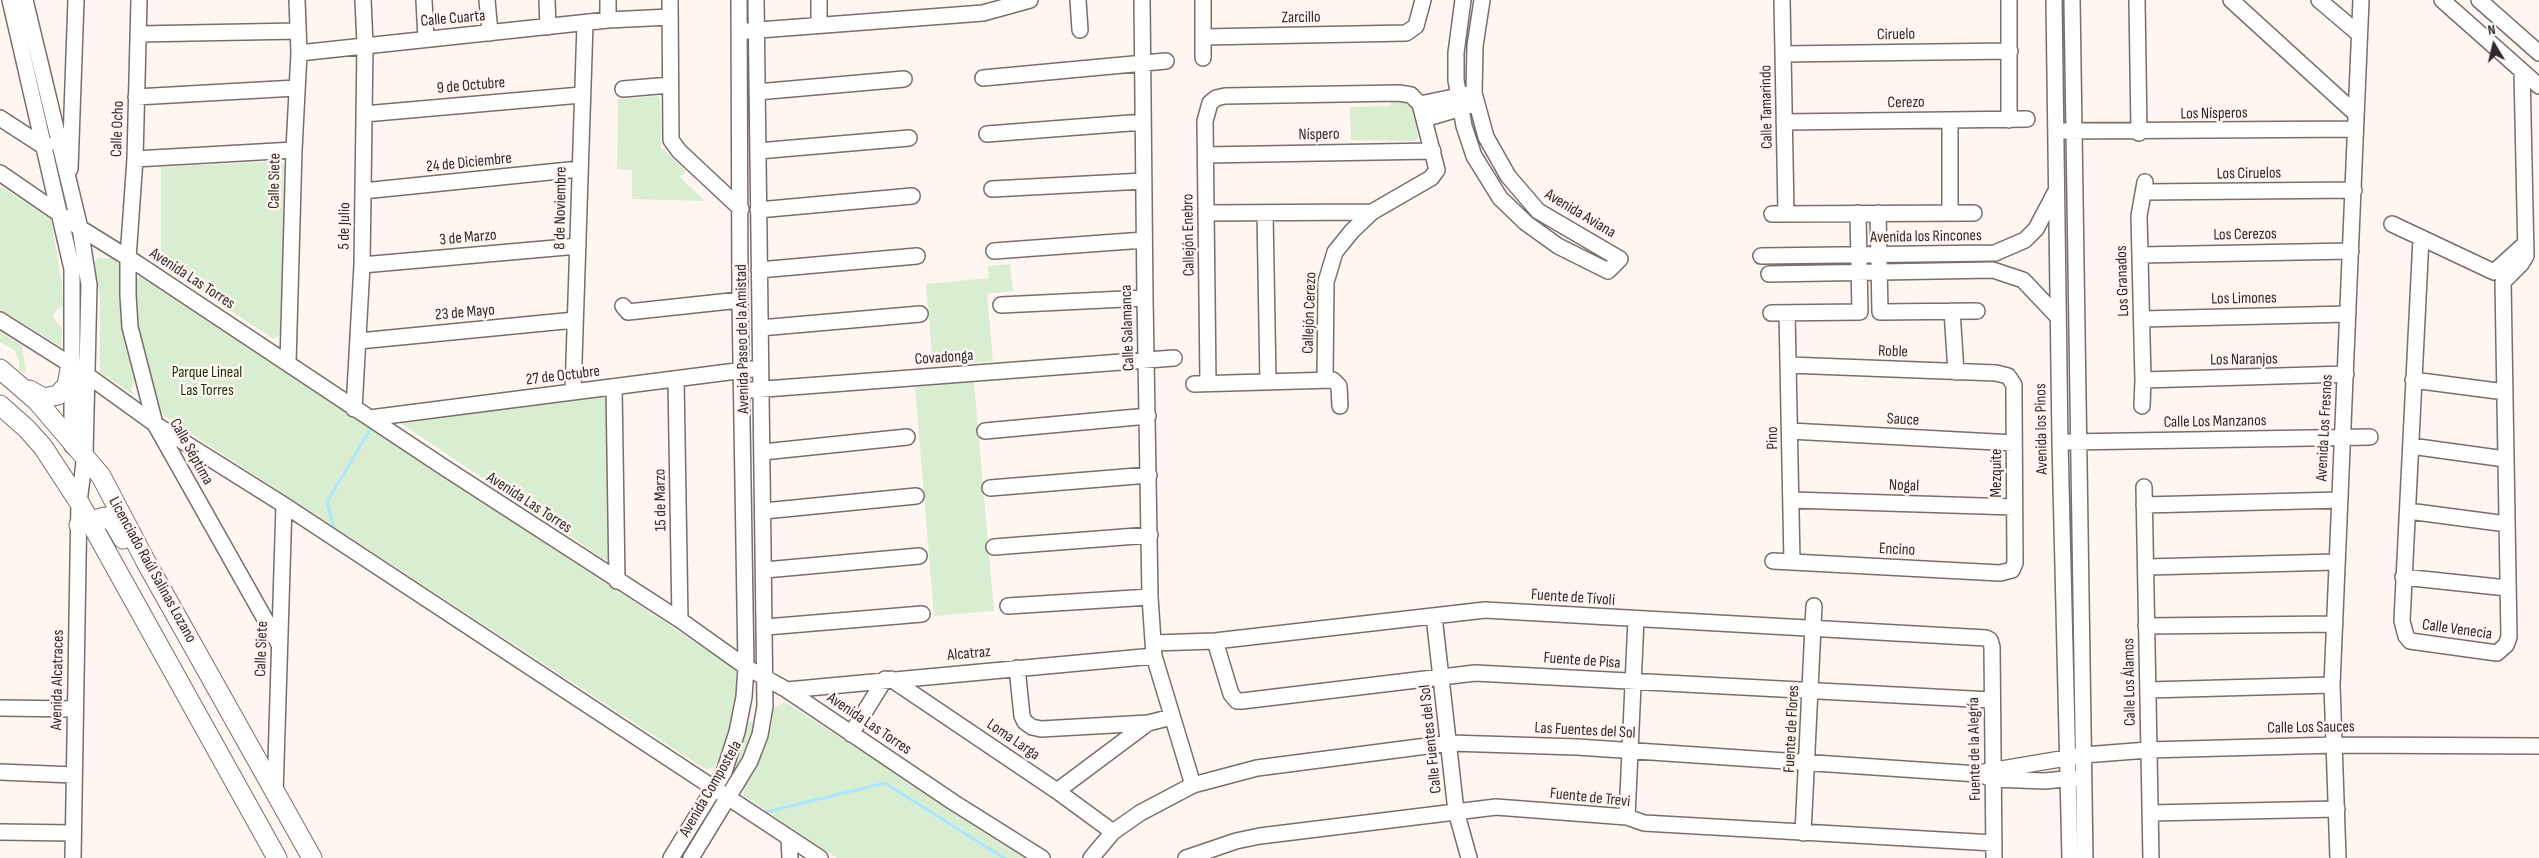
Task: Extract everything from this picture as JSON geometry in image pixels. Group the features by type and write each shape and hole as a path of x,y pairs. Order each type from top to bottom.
{"main road":[{"path":"5,373 37,396 52,397 65,388 70,364"},
{"name":"Licenciado Raúl Salinas Lozano","path":"5,373 37,401 101,476 146,562 227,703 275,794 312,858"},
{"name":"Licenciado Raúl Salinas Lozano","path":"0,405 27,429 43,447 79,502 84,522 278,858"},
{"path":"84,522 100,516 113,522 132,555 146,562"},
{"path":"250,809 275,794"}],"street":[{"path":"10,0 60,214 73,280 70,364 72,442 79,502"},
{"path":"25,0 80,228 89,285 85,456 79,502"},
{"path":"69,188 76,0"},
{"name":"Calle Ocho","path":"128,258 135,159 139,0"},
{"name":"Calle Siete","path":"288,363 296,88 299,53 297,0"},
{"name":"5 de Julio","path":"354,408 362,265 365,44 363,0"},
{"path":"424,0 426,39"},
{"path":"487,0 490,33"},
{"path":"547,0 548,27"},
{"path":"608,0 608,20"},
{"path":"670,0 670,85 673,144 741,209"},
{"name":"Avenida Paseo de la Amistad","path":"739,0 740,300 743,370 746,667"},
{"name":"Avenida Paseo de la Amistad","path":"756,0 766,678"},
{"path":"819,0 819,25"},
{"path":"740,31 983,13 1030,0"},
{"path":"1078,0 1080,30"},
{"name":"Calle Salamanca","path":"1142,0 1144,298 1150,475 1150,597 1154,649 1193,785"},
{"path":"1203,0 1203,58"},
{"name":"Zarcillo","path":"1203,37 1400,34 1412,30 1416,26 1423,0"},
{"path":"1459,102 1456,53 1463,0"},
{"name":"Avenida Aviana","path":"1459,102 1474,156 1500,198 1544,236 1608,271 1620,259 1562,227 1528,201 1496,156 1486,137 1475,98 1474,61 1482,0"},
{"name":"Calle Tamarindo","path":"1782,0 1784,122 1779,213 1858,213"},
{"path":"2009,0 2009,120"},
{"name":"Avenida los Pinos","path":"2054,0 2060,442 2070,858"},
{"path":"2072,0 2085,858"},
{"path":"2137,0 2139,132"},
{"path":"2231,0 2355,113"},
{"path":"2319,0 2359,34"},
{"name":"Avenida Los Fresnos","path":"2338,858 2332,685 2361,0"},
{"path":"2442,0 2539,86"},
{"path":"2479,0 2539,53"},
{"name":"Calle Cuarta","path":"299,53 365,44 585,24 608,20 670,17"},
{"name":"8 de Noviembre","path":"573,392 581,95 585,24"},
{"path":"138,34 298,31"},
{"name":"Ciruelo","path":"1783,54 2010,51"},
{"path":"983,78 1166,61"},
{"name":"Calle Venecia","path":"2421,238 2402,621 2406,636 2410,641 2497,653 2506,645 2509,637 2503,282 2526,256 2522,72"},
{"path":"757,92 904,79"},
{"path":"623,89 670,85"},
{"path":"136,97 296,88"},
{"name":"Callejón Enebro","path":"1268,382 1201,383 1207,112 1210,103 1216,98 1225,96 1399,93 1411,95 1420,104"},
{"name":"9 de Octubre","path":"364,114 581,95"},
{"path":"1433,150 1420,104 1459,102 1475,98"},
{"path":"1424,120 1459,102"},
{"path":"2055,113 2064,111 2073,114"},
{"path":"0,118 43,146 59,143"},
{"name":"Cerezo","path":"1784,122 2027,119"},
{"path":"1950,120 1950,212"},
{"path":"986,134 1143,122"},
{"name":"Los Nísperos","path":"2055,130 2139,132 2355,129"},
{"path":"758,151 909,138"},
{"path":"135,159 294,150"},
{"name":"Níspero","path":"1206,155 1433,150"},
{"name":"Callejón Cerezo","path":"1325,380 1326,282 1329,266 1341,243 1372,212 1435,174 1438,166 1433,150"},
{"name":"24 de Diciembre","path":"363,191 579,169"},
{"name":"Avenida Las Torres","path":"0,173 80,228 617,581 680,620 746,667 787,690 850,734 1042,858"},
{"path":"992,189 1144,181"},
{"name":"Avenida los Rincones","path":"1761,256 1995,253 2025,240 2036,229 2058,187"},
{"name":"Los Ciruelos","path":"2145,187 2354,190"},
{"name":"Los Granados","path":"2142,406 2139,216 2145,187"},
{"path":"758,210 912,196"},
{"path":"1206,214 1372,212"},
{"path":"1265,213 1268,382 1333,380 1338,384 1340,406"},
{"path":"1771,313 1860,312 1858,213 1974,213"},
{"path":"1878,213 1880,312 1977,311"},
{"path":"2392,224 2494,272 2526,243"},
{"path":"994,251 1144,240"},
{"name":"3 de Marzo","path":"362,265 578,246"},
{"name":"Los Cerezos","path":"2140,255 2351,251"},
{"path":"1993,270 1995,253"},
{"path":"759,270 917,256"},
{"name":"Calle Séptima","path":"128,258 130,327 155,424 279,644"},
{"name":"Avenida los Rincones","path":"1860,272 1993,270 2023,280 2058,317"},
{"path":"1768,274 1860,272"},
{"path":"1000,306 1144,298"},
{"path":"623,306 628,312 740,300"},
{"path":"1952,311 1956,372"},
{"name":"Pino","path":"1787,313 1792,562"},
{"path":"760,328 920,314"},
{"name":"Los Limones","path":"2142,319 2348,314"},
{"path":"0,320 88,375 155,424 284,505 820,858"},
{"name":"23 de Mayo","path":"359,341 575,320"},
{"name":"Covadonga","path":"743,391 1174,358"},
{"name":"Roble","path":"1789,365 1996,373"},
{"name":"27 de Octubre","path":"370,418 761,368"},
{"name":"Mezquite","path":"1996,373 2008,376 2014,385 2015,563 2012,570 2000,573"},
{"name":"Los Naranjos","path":"2143,380 2346,374"},
{"name":"15 de Marzo","path":"676,379 680,620"},
{"path":"2413,380 2505,392"},
{"path":"614,387 617,581"},
{"path":"985,430 1148,416"},
{"name":"Sauce","path":"1790,431 2014,444"},
{"path":"763,452 907,437"},
{"name":"Calle Los Manzanos","path":"2060,442 2370,437"},
{"path":"2411,446 2505,459"},
{"path":"990,488 1150,475"},
{"name":"Calle Los Álamos","path":"2144,487 2151,858"},
{"path":"764,511 916,496"},
{"name":"Nogal","path":"1792,500 2014,507"},
{"path":"2144,505 2340,500"},
{"name":"Calle Siete","path":"275,794 284,505"},
{"path":"2408,511 2507,524"},
{"name":"Avenida Alcatraces","path":"73,858 76,709 84,522"},
{"path":"994,547 1150,535"},
{"path":"765,570 919,556"},
{"name":"Encino","path":"1773,561 2000,573"},
{"path":"2147,567 2336,562"},
{"path":"2404,577 2508,588"},
{"path":"1008,606 1150,597"},
{"path":"2064,597 2080,597"},
{"name":"Fuente de Flores","path":"1803,833 1814,606"},
{"name":"Fuente de Tívoli","path":"1154,649 1485,610 1814,627 1982,637 1990,640"},
{"path":"766,627 922,614"},
{"name":"Calle Fuentes del Sol","path":"1434,616 1450,743 1456,811 1469,858"},
{"path":"1627,817 1632,751 1636,619"},
{"path":"2146,626 2334,624"},
{"name":"Fuente de la Alegría","path":"1990,640 1994,851"},
{"name":"Fuente de Pisa","path":"1214,641 1228,687 1237,700 1475,673 1505,673 1991,700"},
{"name":"Alcatraz","path":"787,690 1017,668 1154,649"},
{"name":"Avenida Compostela","path":"670,858 714,789 730,758 738,732 744,697 746,667"},
{"path":"1017,668 1022,716 1025,722 1032,727 1041,729 1148,723 1172,716"},
{"name":"Avenida Compostela","path":"691,858 746,769 760,735 765,706 766,678"},
{"path":"850,734 888,679"},
{"name":"Loma Larga","path":"888,679 1057,791 1113,832"},
{"path":"2148,690 2332,685"},
{"path":"0,708 76,709"},
{"path":"1057,791 1148,723"},
{"name":"Las Fuentes del Sol","path":"1091,858 1113,832 1140,813 1193,785 1257,768 1450,743 1632,751 1993,774 2045,781 2084,777"},
{"name":"Calle Los Sauces","path":"2084,755 2148,750 2335,745 2539,746"},
{"name":"Las Fuentes del Sol","path":"1993,774 2084,755"},
{"path":"0,772 74,775"},
{"name":"Fuente de Trevi","path":"1186,858 1236,841 1260,836 1496,807 1627,817 1644,824 1803,833 1994,851"},
{"path":"2150,813 2337,810"},
{"path":"0,832 73,833"},
{"path":"789,838 790,858"}],"green space":[{"path":"658,96 660,99 661,147 686,171 680,177 705,201 632,199 632,170 617,169 618,99"},
{"path":"1390,98 1413,102 1418,138 1414,141 1351,140 1350,107 1391,106"},
{"path":"281,161 285,166 280,335 274,339 161,266 161,167"},
{"path":"0,186 51,219 62,283 63,306 56,310 53,317 62,327 61,347 0,309"},
{"name":"Parque Lineal Las Torres","path":"98,258 111,258 117,261 120,266 120,315 135,380 131,389 135,396 100,372 100,297 94,263"},
{"path":"1010,264 1013,291 987,294 993,361 933,366 926,284 989,278 988,266"},
{"name":"Parque Lineal Las Torres","path":"140,276 736,669 736,693 727,740 715,767 709,769 702,767 158,412 136,319 136,279"},
{"path":"0,332 22,346 26,373 19,370 19,360 14,350 0,342"},
{"path":"972,379 974,382 994,611 934,616 915,387 917,384"},
{"path":"601,395 607,400 612,558 607,561 399,422 401,416"},
{"path":"784,703 1028,858 837,858 744,796 743,791 771,728 773,708"},
{"path":"745,720 757,722 745,755 730,785 725,783 739,751"}],"waterway":[{"path":"334,528 327,502 371,428"},
{"path":"766,812 885,783 1004,858"}]}
